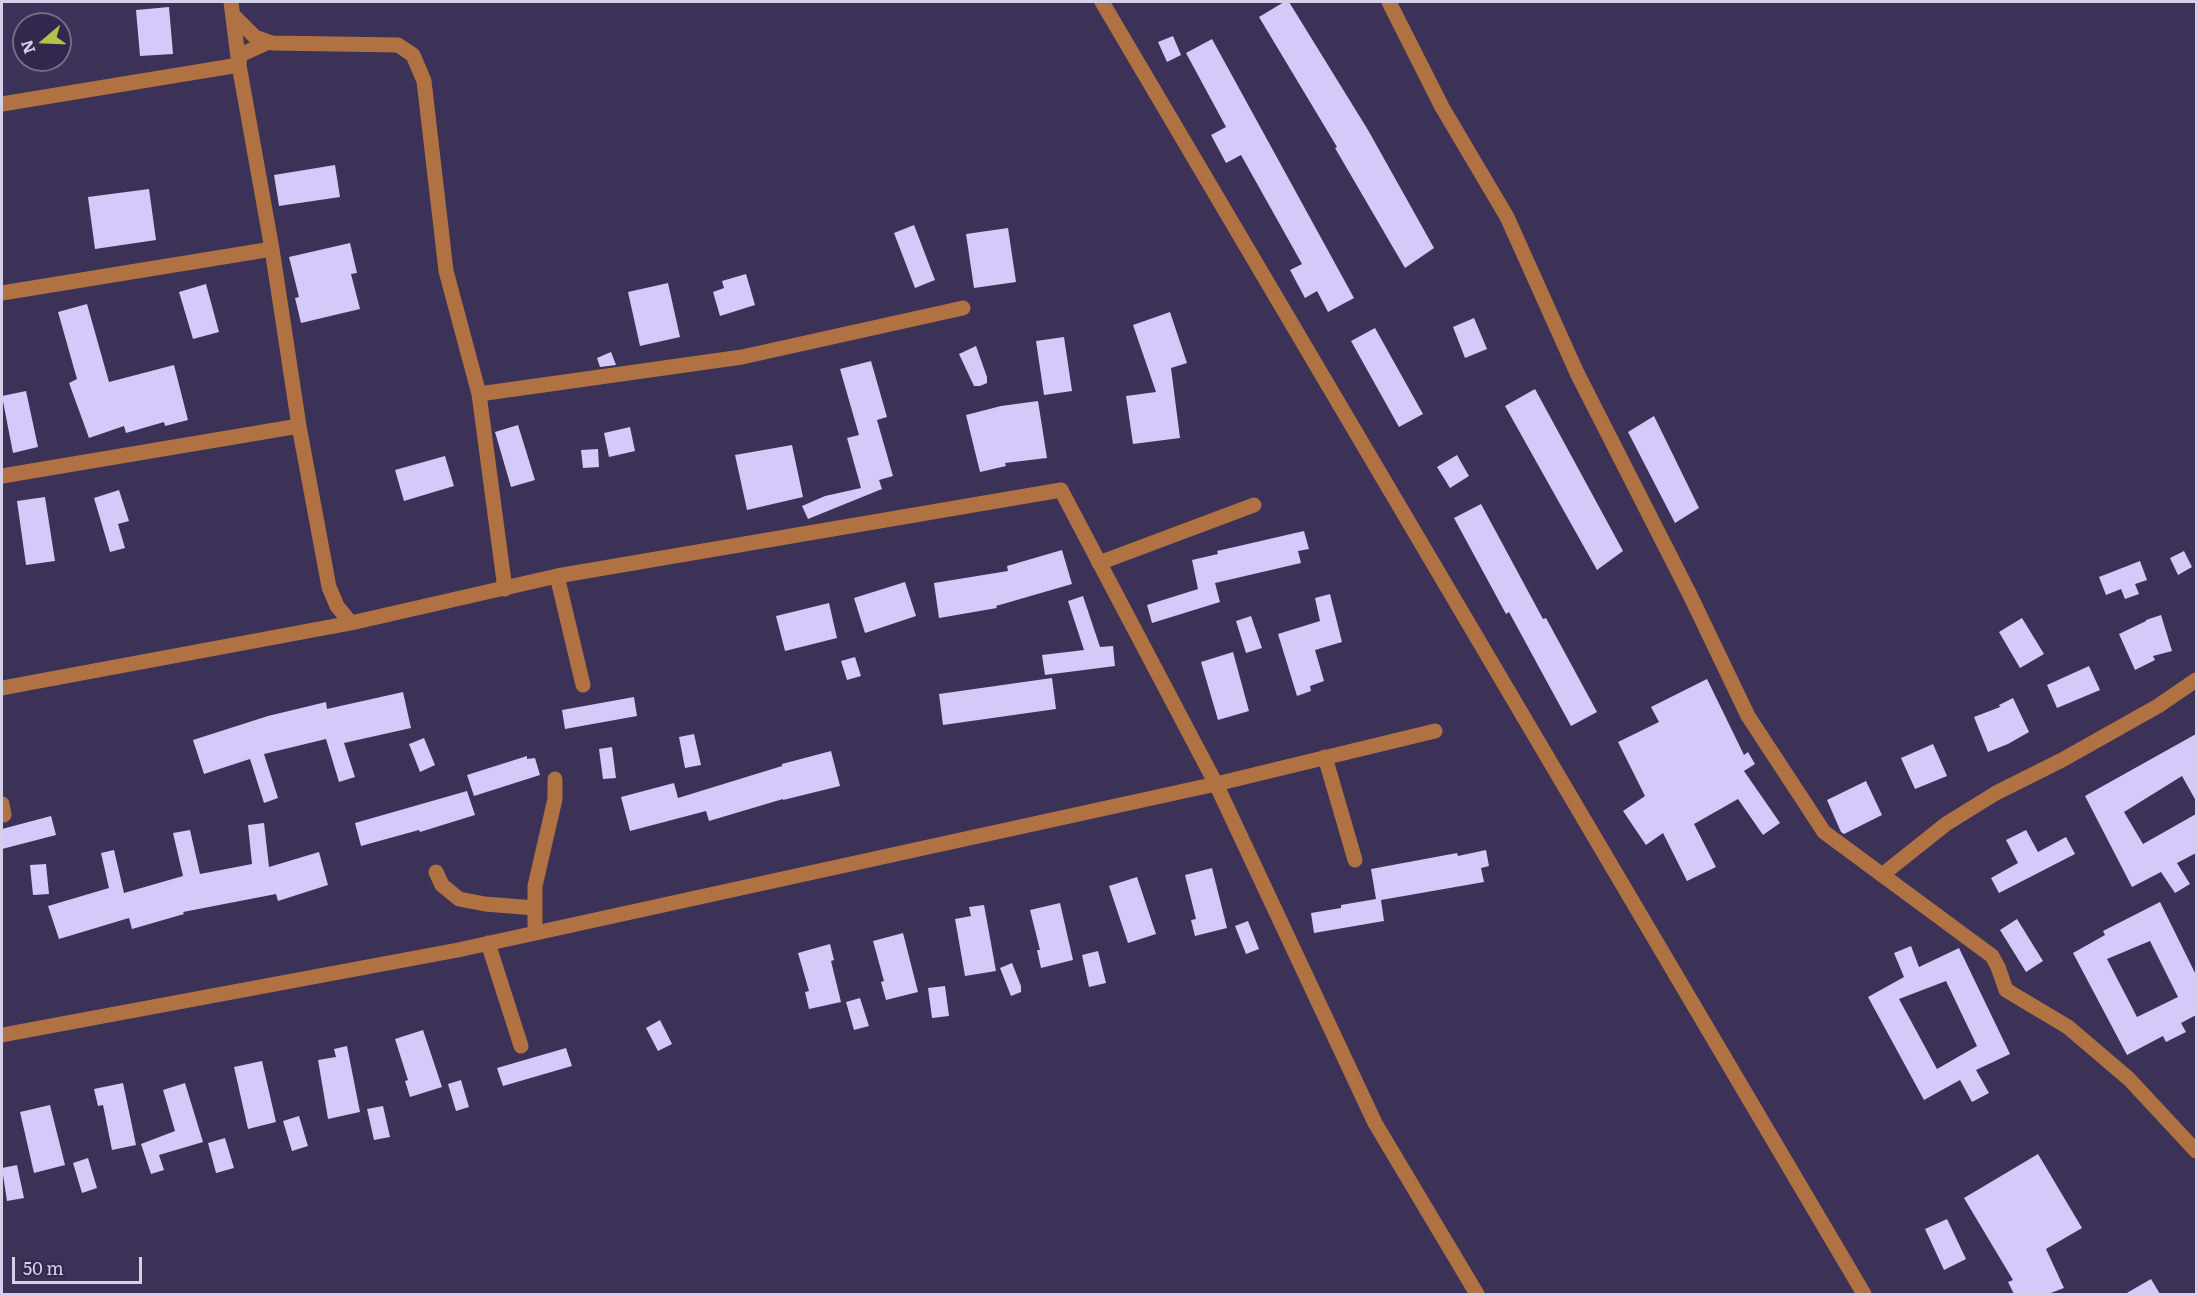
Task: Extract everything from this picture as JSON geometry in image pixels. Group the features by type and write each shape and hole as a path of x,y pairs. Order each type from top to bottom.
{"street":[{"path":"1102,2 1864,1294"},
{"path":"1389,2 1442,107 1507,216 1577,373 1685,584 1748,716 1824,832 1992,956 2006,990 2068,1028 2129,1079 2196,1152"},
{"path":"232,8 255,37 269,42 398,45 413,55 424,81 446,271 478,394 505,589"},
{"path":"232,8 239,65 272,249 299,426 329,586 337,606 351,623"},
{"path":"239,65 240,55 269,42"},
{"path":"2,104 239,65"},
{"path":"2,293 272,249"},
{"path":"478,394 742,357 963,308"},
{"path":"2,476 299,426"},
{"path":"2,688 351,623 557,576 1061,490 1216,784 1375,1123 1477,1294"},
{"path":"1100,563 1254,505"},
{"path":"557,576 583,685"},
{"path":"1882,875 1946,824 1996,793 2062,760 2158,706 2196,681"},
{"path":"2,1035 535,933 1216,784 1435,730"},
{"path":"1325,757 1355,860"},
{"path":"535,933 535,886 555,799 555,779"},
{"path":"436,872 442,885 459,899 535,908"},
{"path":"488,943 521,1046"}],"building":[{"path":"1284,2 1289,2 1368,130 1434,248 1405,268 1335,148 1337,147 1259,17"},
{"path":"169,7 173,54 140,56 136,10"},
{"path":"1173,36 1181,55 1167,62 1158,42"},
{"path":"1212,39 1354,298 1328,312 1317,291 1305,298 1290,270 1302,264 1241,155 1226,163 1211,135 1226,127 1186,53"},
{"path":"335,165 340,197 279,206 274,175"},
{"path":"149,189 156,240 95,249 88,197"},
{"path":"914,225 935,280 915,288 894,233"},
{"path":"1008,228 1016,282 974,288 966,234"},
{"path":"350,243 357,273 351,274 360,309 301,323 295,298 299,297 289,257"},
{"path":"746,274 755,305 720,316 713,292 724,288 722,281"},
{"path":"668,283 680,337 640,346 628,292"},
{"path":"206,284 219,332 193,339 179,292"},
{"path":"87,304 109,382 174,365 188,420 165,426 164,422 126,433 124,426 89,438 69,383 77,379 58,312"},
{"path":"1170,312 1187,363 1171,368 1180,438 1133,444 1126,396 1156,392 1133,325"},
{"path":"1474,318 1487,349 1465,358 1453,327"},
{"path":"1375,328 1423,414 1399,427 1351,341"},
{"path":"1064,337 1072,391 1044,395 1036,341"},
{"path":"976,346 987,377 987,383 980,386 974,386 959,354"},
{"path":"611,352 616,365 600,367 597,358"},
{"path":"871,361 887,417 877,420 893,476 879,480 882,489 808,519 802,506 825,496 861,488 847,438 859,435 840,369"},
{"path":"1535,389 1623,551 1597,570 1505,406"},
{"path":"26,391 38,447 13,453 2,396"},
{"path":"1038,401 1047,458 1005,463 1006,466 980,472 966,415 1001,406"},
{"path":"1654,416 1699,508 1675,523 1628,432"},
{"path":"518,425 535,480 511,487 495,432"},
{"path":"630,427 635,451 609,457 604,433"},
{"path":"792,445 803,497 747,510 735,455"},
{"path":"598,449 599,467 583,468 581,450"},
{"path":"1457,455 1469,476 1450,488 1437,467"},
{"path":"445,456 454,486 404,501 395,470"},
{"path":"119,490 129,521 118,524 125,548 110,552 94,498"},
{"path":"45,497 55,561 26,565 17,501"},
{"path":"1481,504 1543,619 1546,618 1597,712 1571,726 1509,612 1506,614 1454,518"},
{"path":"1304,531 1309,549 1298,551 1301,563 1215,583 1220,602 1152,623 1147,605 1198,589 1192,560 1218,554 1217,551"},
{"path":"1062,550 1072,584 996,606 997,608 939,618 934,583 1008,571 1007,566"},
{"path":"2184,551 2192,567 2178,575 2170,558"},
{"path":"2140,561 2147,580 2135,584 2139,594 2125,599 2121,589 2106,595 2099,577"},
{"path":"905,582 916,616 865,633 854,598"},
{"path":"1330,594 1342,642 1315,650 1324,681 1310,686 1311,691 1297,696 1278,634 1320,621 1315,598"},
{"path":"1083,596 1100,647 1113,646 1115,666 1045,675 1042,655 1084,650 1068,601"},
{"path":"829,603 837,638 785,651 776,616"},
{"path":"2161,615 2172,651 2153,656 2155,660 2135,670 2119,634"},
{"path":"1251,616 1262,648 1246,653 1236,621"},
{"path":"2022,618 2044,654 2020,668 1999,632"},
{"path":"1233,652 1249,711 1218,720 1201,662"},
{"path":"855,657 861,676 847,680 841,661"},
{"path":"2089,666 2100,690 2057,708 2047,685"},
{"path":"1052,678 1056,709 943,725 939,694"},
{"path":"1707,679 1744,755 1748,752 1755,764 1744,771 1780,823 1763,835 1738,799 1694,824 1716,867 1687,881 1663,833 1646,845 1623,811 1645,796 1618,742 1659,722 1651,707"},
{"path":"403,692 411,728 344,743 355,777 339,782 326,739 264,754 278,798 264,803 250,759 204,774 193,740 268,716 326,702 327,709"},
{"path":"634,697 637,716 565,729 562,710"},
{"path":"2013,698 2029,732 1988,752 1974,717 2000,707 1999,705"},
{"path":"694,734 701,765 685,768 679,737"},
{"path":"2196,734 2196,801 2182,776 2124,812 2143,844 2196,814 2196,853 2177,863 2190,884 2175,893 2161,872 2132,887 2085,796"},
{"path":"424,738 435,765 420,772 409,744"},
{"path":"1933,744 1947,776 1915,789 1901,758"},
{"path":"612,747 616,778 603,779 599,749"},
{"path":"831,751 840,786 783,799 709,821 706,811 630,831 621,797 674,783 678,798 782,766 782,764"},
{"path":"527,756 527,759 535,758 540,775 474,796 467,775"},
{"path":"1866,781 1882,815 1844,834 1827,800"},
{"path":"467,791 475,815 420,832 419,830 361,846 355,823"},
{"path":"51,816 56,835 2,849 2,829"},
{"path":"264,823 269,867 319,852 328,885 278,901 276,894 183,912 184,914 132,929 129,918 59,939 48,906 109,888 101,853 114,850 124,893 183,876 173,833 190,830 200,874 252,864 248,825"},
{"path":"2026,830 2038,852 2066,837 2075,854 1999,893 1991,878 2018,863 2006,840"},
{"path":"1486,850 1489,866 1481,868 1484,882 1381,900 1384,921 1314,933 1311,913 1376,899 1371,869"},
{"path":"46,864 49,894 33,895 30,865"},
{"path":"1212,868 1227,928 1195,936 1191,920 1196,919 1185,875"},
{"path":"1137,877 1156,934 1128,943 1109,886"},
{"path":"2160,902 2196,975 2196,1015 2181,1023 2186,1032 2166,1042 2163,1036 2127,1055 2073,953 2105,935 2103,931","holes":["2150,941 2178,997 2137,1017 2107,959"]},
{"path":"1060,903 1073,960 1041,968 1037,950 1040,950 1030,910"},
{"path":"984,905 996,971 965,976 955,919 971,916 969,907"},
{"path":"2017,919 2043,961 2026,972 2000,930"},
{"path":"1248,921 1259,949 1246,954 1235,926"},
{"path":"903,933 918,992 886,1000 881,982 884,981 873,941"},
{"path":"830,944 834,960 831,961 841,1002 809,1009 805,992 809,991 798,953"},
{"path":"1911,946 1919,967 1959,948 2010,1054 1976,1070 1989,1093 1972,1102 1960,1080 1924,1100 1868,997 1904,977 1894,953","holes":["1946,981 1977,1046 1937,1069 1899,999"]},
{"path":"1098,951 1106,983 1089,987 1082,955"},
{"path":"1012,963 1021,992 1011,996 1000,968"},
{"path":"945,986 949,1016 932,1018 928,988"},
{"path":"860,998 869,1026 854,1030 846,1002"},
{"path":"660,1020 672,1044 658,1051 646,1028"},
{"path":"423,1030 442,1087 410,1097 405,1081 408,1080 395,1039"},
{"path":"347,1046 360,1112 328,1119 318,1060 336,1057 334,1049"},
{"path":"566,1048 572,1066 503,1086 497,1068"},
{"path":"262,1061 276,1122 248,1129 234,1067"},
{"path":"461,1080 469,1107 456,1111 448,1084"},
{"path":"123,1083 136,1145 112,1150 103,1105 98,1106 94,1089"},
{"path":"185,1083 203,1142 159,1155 164,1170 151,1174 141,1144 175,1131 163,1090"},
{"path":"50,1105 65,1165 34,1173 20,1112"},
{"path":"383,1106 390,1137 374,1140 367,1109"},
{"path":"299,1116 308,1146 292,1151 283,1121"},
{"path":"225,1138 234,1168 216,1173 208,1143"},
{"path":"2038,1154 2082,1228 2046,1249 2064,1288 2048,1294 2014,1294 2008,1282 2013,1280 1964,1198"},
{"path":"88,1158 97,1188 82,1193 73,1163"},
{"path":"17,1165 24,1198 7,1201 2,1168"},
{"path":"1947,1219 1966,1259 1944,1270 1925,1229"},
{"path":"2151,1279 2160,1294 2125,1294"}]}
